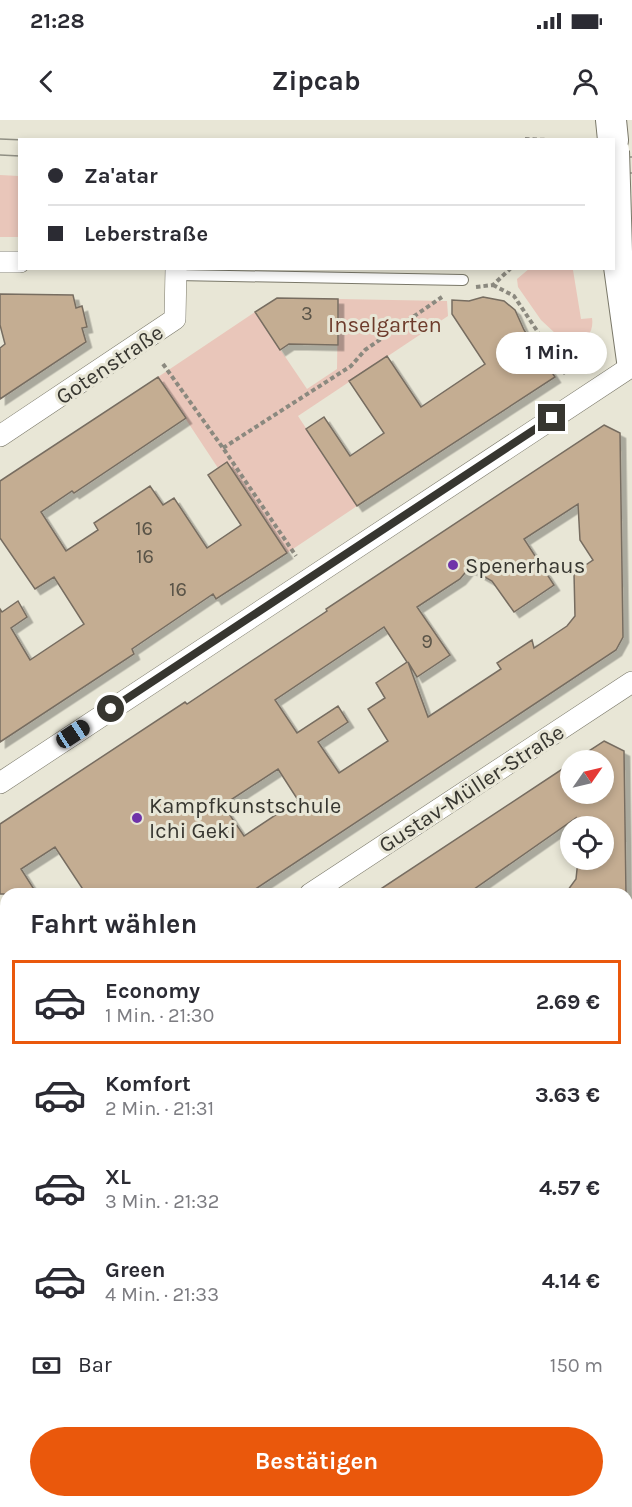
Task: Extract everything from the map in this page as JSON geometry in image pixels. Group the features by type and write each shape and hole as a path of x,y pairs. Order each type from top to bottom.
{"main road":[{"path":"611,120 613,138"},
{"path":"615,185 617,252 632,364"}],"street":[{"path":"0,262 18,262"},
{"name":"Gotenstraße","path":"0,436 175,319 176,272"},
{"path":"0,783 632,364"},
{"name":"Gustav-Müller-Straße","path":"319,888 632,682"}],"lane":[{"path":"176,272 463,280"}],"path":[{"path":"509,270 493,285 514,296 567,376"},
{"path":"224,448 351,366 364,350 451,291"},
{"path":"163,364 224,448 296,556"}],"green space":[{"path":"0,175 18,176 18,237 0,237"},
{"path":"528,270 573,270 581,319 592,318 591,331 579,348 571,348 541,320 518,287 517,279"},
{"name":"Inselgarten","path":"338,299 447,301 448,316 298,416 357,506 287,553 218,468 158,377 255,312 307,389 337,369"}],"building":[{"path":"0,294 73,295 76,308 82,306 87,327 82,328 86,342 0,399 0,348 5,344 0,325"},
{"path":"483,297 504,301 515,310 524,330 555,377 357,506 306,429 324,417 350,456 384,433 349,381 387,356 421,407 485,364 452,314 452,300 469,301"},
{"path":"277,298 338,299 338,345 289,344 280,350 255,312"},
{"path":"158,377 186,418 74,493 72,491 41,512 66,551 98,530 94,523 150,486 163,505 174,498 207,548 241,525 208,475 227,462 287,553 216,599 213,594 132,649 134,654 0,742 0,609 2,612 18,601 27,617 11,628 30,660 84,624 54,577 35,589 0,538 0,481"},
{"path":"604,425 620,433 623,637 616,650 257,888 82,888 55,847 21,869 33,888 0,888 0,824 327,611 326,609","holes":["578,504 580,540 593,560 574,573 575,616 567,626 534,648 532,640 497,663 501,669 428,717 408,662 417,677 450,655 417,607 460,579 469,568 492,581 514,612 554,585 524,539","384,627 407,662 376,683 385,698 368,709 388,741 339,773 318,742 348,722 338,706 297,733 275,700","278,769 298,800 244,836 223,805"]},
{"path":"604,741 624,751 626,888 569,888 576,879 577,870 614,870 614,816 560,816 560,829 476,888 382,888 560,771 560,804 614,804 614,750 590,750"}],"tram line":[{"path":"0,139 18,140"},
{"path":"0,155 18,156"},
{"path":"615,157 632,157"},
{"path":"615,173 632,173"}],"place":[{"name":"Spenerhaus","path":"453,565"},
{"name":"Kampfkunstschule Ichi Geki","path":"137,818"}],"route":[{"path":"111,709 552,418"}]}
